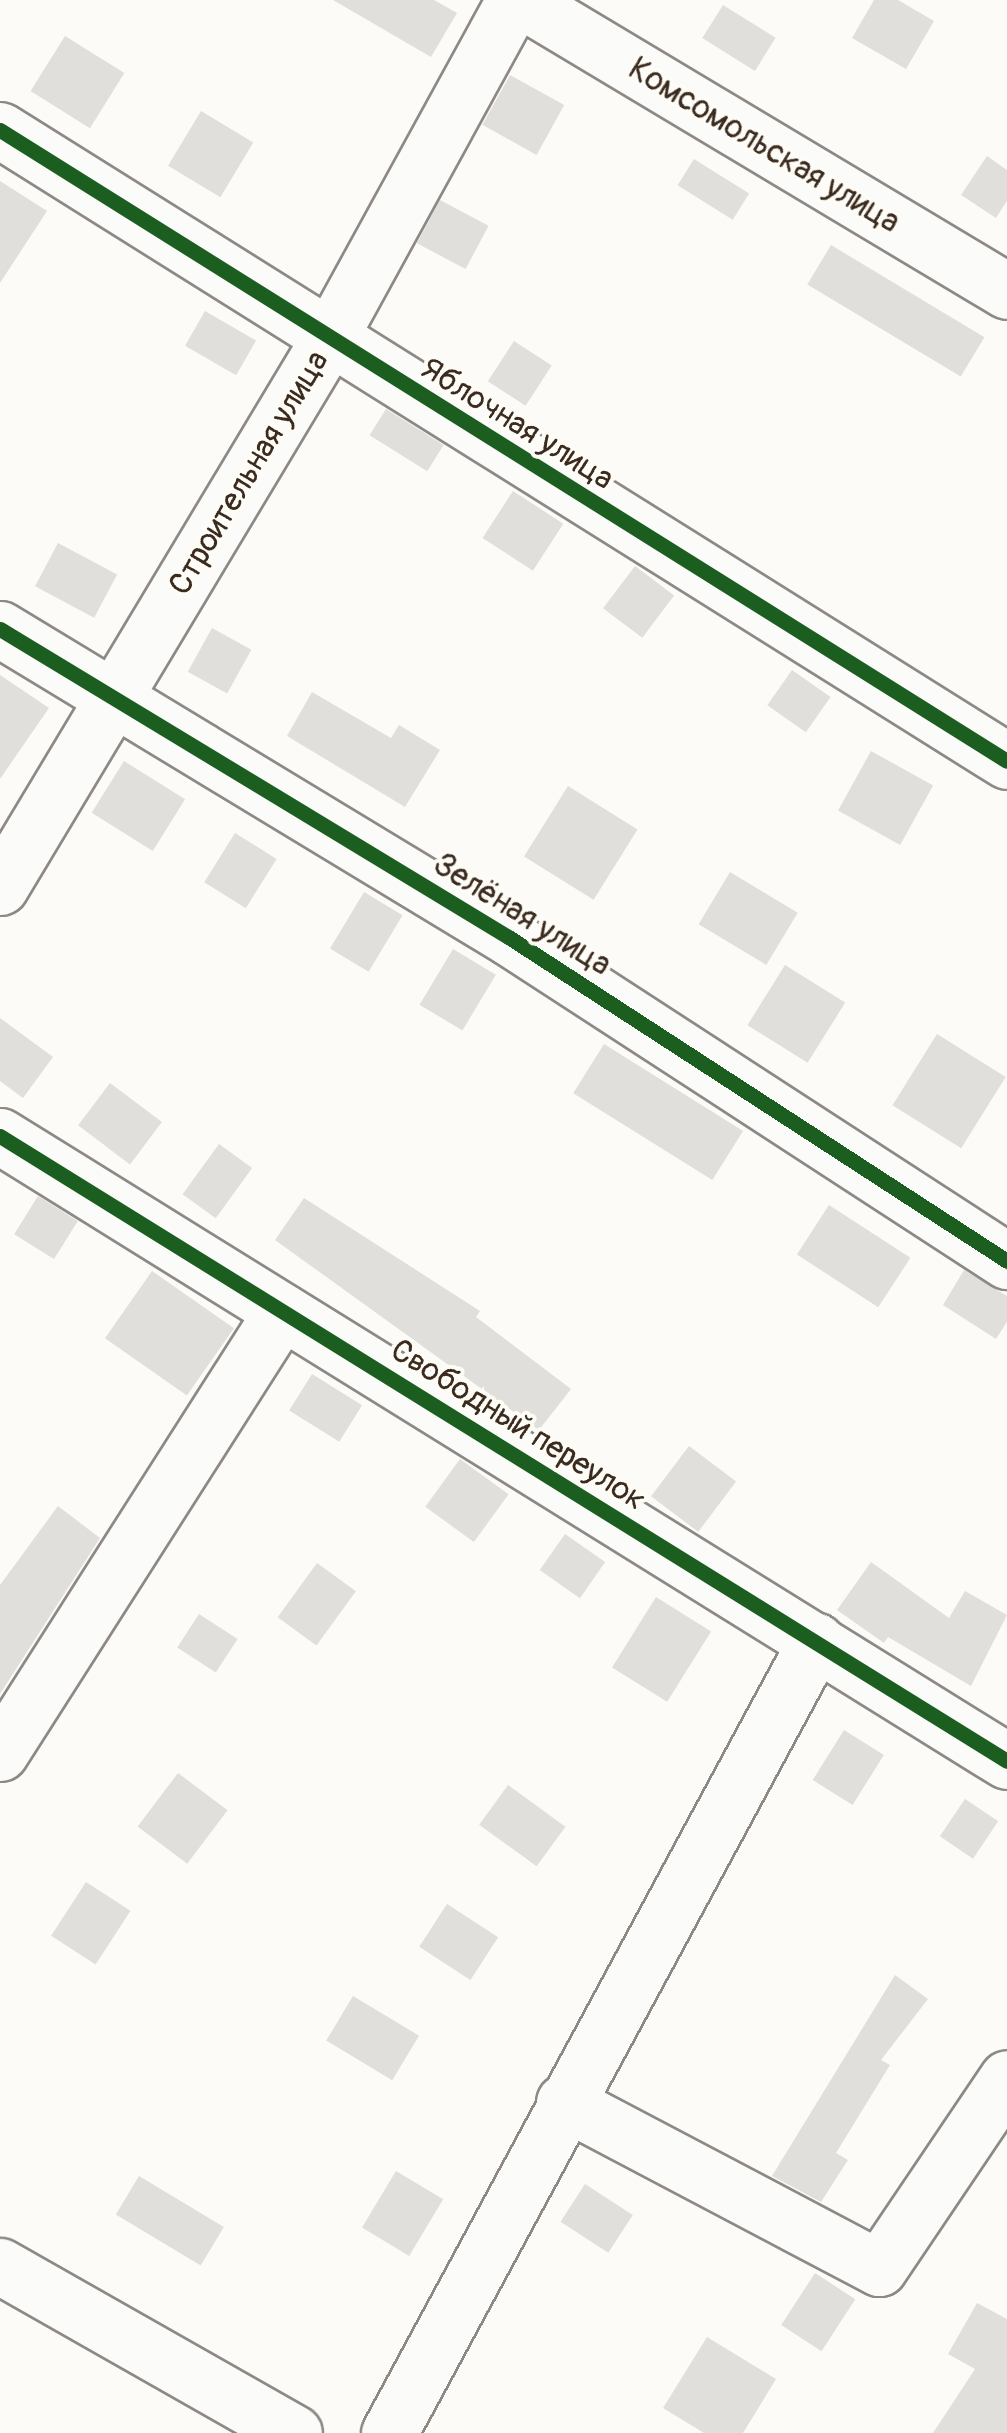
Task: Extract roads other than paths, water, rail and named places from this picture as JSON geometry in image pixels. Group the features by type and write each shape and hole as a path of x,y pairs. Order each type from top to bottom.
{"street":[{"name":"Комсомольская улица","path":"518,0 1007,291"},
{"name":"Строительная улица","path":"0,887 328,340 518,0"},
{"name":"Яблочная улица","path":"0,130 328,340 1007,762"},
{"name":"Зелёная улица","path":"0,630 510,938 1007,1261"},
{"name":"Свободный переулок","path":"0,1136 1007,1762"},
{"path":"0,1753 282,1311"},
{"path":"389,2433 564,2102 816,1641"},
{"path":"564,2102 879,2268 1007,2078"},
{"path":"0,2266 294,2433"}]}
